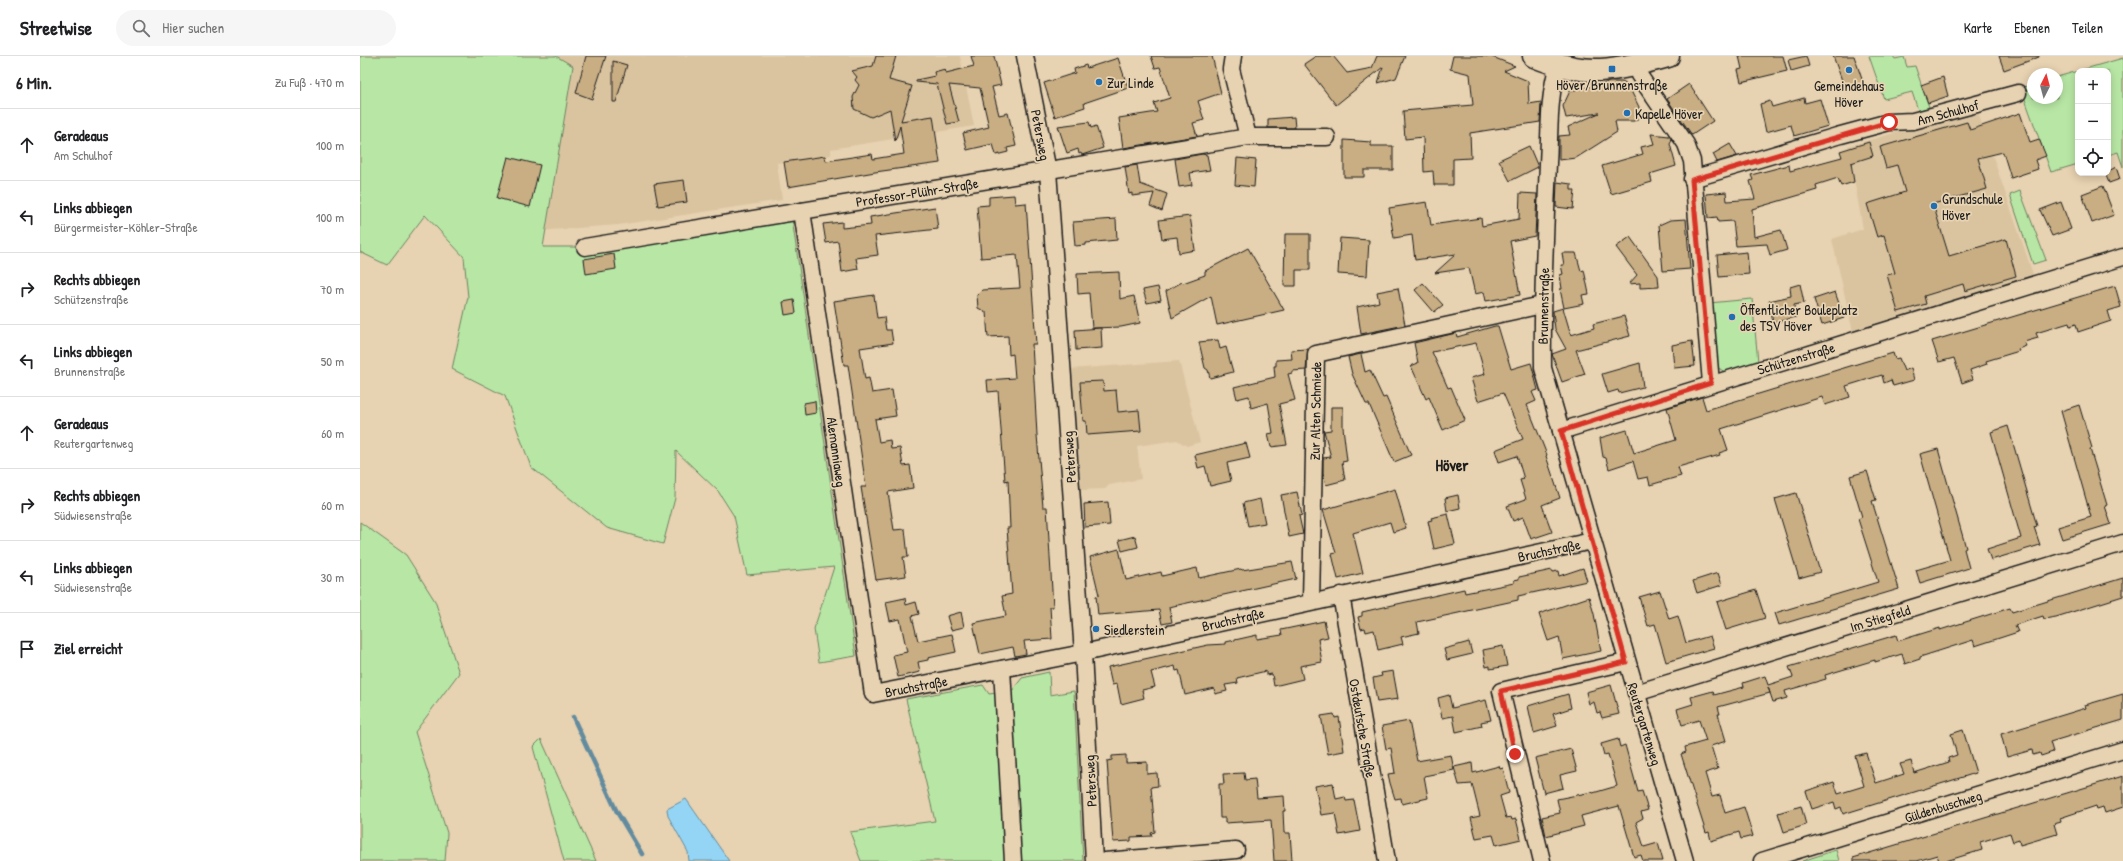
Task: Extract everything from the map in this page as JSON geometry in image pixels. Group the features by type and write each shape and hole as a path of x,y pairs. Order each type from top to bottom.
{"street":[{"name":"Petersweg","path":"1025,56 1048,171 1083,653 1094,861"},
{"path":"1233,56 1231,69 1248,137"},
{"path":"1534,56 1558,66 1584,71 1600,71 1668,56"},
{"path":"1635,64 1638,75 1686,144 1692,161 1692,180 1711,383"},
{"name":"Brunnenstraße","path":"1558,66 1555,75 1550,124 1542,305 1543,368 1592,541"},
{"name":"Am Schulhof","path":"1692,180 1844,134 1889,122 1913,121 2018,92"},
{"name":"Professor-Plühr-Straße","path":"585,247 1248,137 1327,136"},
{"name":"Alemanniaweg","path":"802,211 873,694"},
{"name":"Schützenstraße","path":"1561,431 1711,383 2123,257"},
{"name":"Zur Alten Schmiede","path":"1311,602 1316,354 1542,305"},
{"name":"Bruchstraße","path":"873,694 1083,653 1341,595 1592,541"},
{"name":"Reutergartenweg","path":"1592,541 1685,861"},
{"name":"Im Stiegfeld","path":"1636,693 2123,543"},
{"name":"Ostdeutsche Straße","path":"1341,595 1387,861"},
{"path":"1542,861 1501,691 1626,662"},
{"path":"1002,669 1013,861"},
{"name":"Güldenbuschweg","path":"1762,861 2123,750"},
{"path":"1105,861 1236,850"}],"shaded area":[{"path":"506,56 960,56 974,126 831,149 831,155 777,163 782,200 618,225 484,235"},
{"name":"Grundschule Höver","path":"1977,110 2034,277 1853,332 1832,239 1863,229 1848,146"},
{"path":"1179,361 1200,442 1187,446 1177,440 1137,446 1141,479 1109,485 1105,489 1079,490 1070,369"}],"green space":[{"path":"360,56 556,56 573,66 543,247 621,247 792,219 856,656 819,662 814,629 834,567 747,575 734,516 718,491 676,451 675,498 663,544 607,528 531,467 505,396 452,369 468,297 464,257 425,215 387,265 360,252"},
{"path":"1869,56 1893,56 1895,59 1904,57 1907,67 1915,66 1931,113 1920,116 1912,92 1884,99"},
{"path":"2123,58 2123,167 2118,152 2111,154 2111,68 2088,68"},
{"path":"2075,72 2075,165 2051,172 2021,88 2027,86 2027,104 2063,104 2063,75"},
{"path":"2020,191 2046,260 2033,264 2010,195"},
{"path":"1752,299 1758,362 1725,372 1715,366 1709,303"},
{"path":"360,522 406,555 435,601 459,673 415,732 447,833 445,861 360,861"},
{"path":"1049,672 1050,695 1074,691 1083,861 861,861 850,832 935,821 906,699 983,685 989,694 1012,691 1022,678"},
{"path":"541,739 596,861 564,861 533,747"},
{"path":"1836,850 1839,861 1802,861"}],"water":[{"path":"686,799 729,861 689,861 688,852 668,816 667,809"}],"building":[{"path":"586,56 606,56 592,99 576,93"},
{"path":"876,56 896,56 889,80 912,86 901,121 933,116 940,163 875,172 788,187 784,162 825,156 826,161 872,154 873,159 904,154 900,126 895,141 890,109 871,117 854,109 853,97 859,85 855,80 857,77 852,71 873,66"},
{"path":"971,56 994,56 1001,85 992,87 999,115 1008,113 1016,146 1007,148 1008,152 996,155 993,144 967,150 963,133 989,127 980,88 949,85 959,122 947,124 937,84 916,82 916,80 935,76 934,72 945,69 946,73 974,66"},
{"path":"1151,56 1212,56 1221,93 1198,101 1204,120 1193,123 1197,136 1123,148 1119,118 1157,112 1154,103 1170,98 1160,67 1155,68"},
{"path":"1316,56 1333,56 1347,73 1372,68 1377,56 1405,56 1396,78 1378,83 1383,67 1336,105 1304,64"},
{"path":"1453,56 1490,56 1515,66 1504,71 1528,81 1529,104 1541,102 1540,122 1470,133 1471,158 1453,159 1453,185 1434,185 1433,171 1424,172 1423,137 1405,139 1403,111 1473,105 1470,74 1450,69"},
{"path":"1739,56 1783,56 1787,71 1741,82 1738,70 1742,69"},
{"path":"1806,56 1809,66 1791,71 1788,60"},
{"name":"Gemeindehaus Höver","path":"1833,56 1854,56 1864,85 1846,91"},
{"path":"1999,56 2039,56 2039,57 2004,70"},
{"path":"1118,58 1128,88 1084,103 1085,107 1055,117 1044,83 1075,73 1074,69 1086,65 1087,68"},
{"path":"613,61 627,65 616,102 613,102"},
{"path":"1943,77 1948,96 1928,103 1921,85"},
{"path":"1610,82 1622,82 1628,85 1639,107 1639,118 1634,121 1615,121 1617,132 1576,158 1559,160 1559,136 1570,135 1568,127 1599,113 1566,118 1563,106 1570,91"},
{"path":"1689,84 1713,121 1692,135 1667,99"},
{"path":"1804,98 1805,103 1820,99 1828,126 1794,136 1791,125 1766,132 1760,104 1770,101 1772,107"},
{"path":"2020,113 2030,142 2039,139 2046,156 2035,160 2038,169 2011,178 2003,152 1978,158 1987,189 1933,204 1949,256 2006,239 2016,276 1965,291 1963,284 1924,296 1926,304 1898,312 1887,275 1895,273 1884,235 1877,237 1867,204 1905,192 1897,165 1886,168 1880,147 1967,122 1970,130"},
{"path":"1294,117 1295,128 1268,128 1268,119"},
{"path":"1089,122 1091,128 1096,126 1103,148 1082,155 1081,153 1079,154 1078,149 1067,153 1058,126"},
{"path":"1651,134 1669,136 1672,140 1670,144 1676,166 1650,174 1652,182 1611,194 1602,166 1643,154 1641,147 1654,144"},
{"path":"1344,140 1371,142 1371,146 1393,146 1393,170 1364,170 1364,177 1344,177"},
{"path":"1869,142 1873,156 1851,163 1854,182 1841,186 1838,178 1816,185 1817,190 1752,209 1754,237 1781,230 1787,250 1770,255 1767,244 1736,246 1733,221 1718,222 1717,217 1708,218 1706,194 1726,192 1727,201 1755,199 1750,181 1753,180 1751,175 1789,165 1790,171 1842,157 1840,151"},
{"path":"1730,144 1737,156 1717,162 1713,154"},
{"path":"1529,146 1538,167 1510,181 1499,160"},
{"path":"1202,154 1207,155 1210,170 1190,173 1192,185 1179,187 1175,159"},
{"path":"508,157 540,165 530,207 497,198"},
{"path":"1237,158 1256,160 1254,187 1235,185"},
{"path":"1137,165 1140,184 1167,194 1162,211 1150,206 1154,193 1132,196 1132,193 1129,194 1125,167"},
{"path":"2116,167 2120,179 2109,183 2106,176 2111,176 2111,170"},
{"path":"684,180 687,202 658,206 654,184"},
{"path":"1557,182 1571,184 1571,190 1575,190 1573,209 1556,207"},
{"path":"2103,186 2114,215 2092,223 2082,194"},
{"path":"1520,193 1537,194 1535,236 1510,241 1520,295 1486,301 1484,292 1475,294 1469,268 1435,273 1456,254 1415,260 1412,235 1394,238 1389,208 1427,202 1431,225 1481,218 1482,226 1519,219"},
{"path":"1014,195 1015,204 1026,203 1036,344 1032,344 1037,435 1043,507 1047,507 1053,607 1050,607 1052,639 1024,641 1026,654 1015,656 1013,647 980,654 973,623 1006,616 1002,596 1012,594 1007,528 1010,528 1008,480 1005,481 998,391 988,392 987,380 1015,378 1013,354 1009,355 1008,336 988,337 986,312 978,308 977,295 982,290 1020,288 1017,255 981,258 977,206 989,205 989,197"},
{"path":"2061,202 2071,229 2052,236 2040,210"},
{"path":"935,207 938,229 875,236 878,255 856,258 858,269 842,272 838,241 826,243 823,224 842,222 842,228 871,225 870,217"},
{"path":"1190,216 1195,250 1179,253 1177,237 1162,239 1159,220"},
{"path":"1116,219 1117,240 1086,243 1086,245 1075,246 1073,222"},
{"path":"1686,219 1690,269 1663,271 1659,225 1670,220"},
{"path":"1285,234 1310,234 1310,270 1296,270 1296,286 1284,286"},
{"path":"1630,237 1658,276 1659,287 1640,288 1640,283 1629,284 1637,275 1616,247"},
{"path":"1340,238 1369,240 1367,276 1338,274"},
{"path":"1248,248 1284,310 1217,325 1211,296 1172,318 1166,291 1182,282 1183,283 1205,275 1205,271"},
{"path":"1747,252 1749,274 1719,277 1717,255"},
{"path":"1562,253 1576,253 1581,271 1584,270 1589,294 1582,295 1584,304 1564,308 1560,289 1562,289 1560,275 1563,274 1561,265 1564,265"},
{"path":"614,254 616,269 586,274 584,259"},
{"path":"1119,272 1120,299 1134,296 1140,323 1121,327 1092,328 1089,293 1078,294 1077,274"},
{"path":"1423,283 1443,305 1434,312 1415,290"},
{"path":"1800,284 1804,303 1794,305 1796,317 1773,323 1769,301 1791,296 1790,287"},
{"path":"2115,286 2121,307 2108,311 2111,321 2078,332 2076,324 2070,326 2069,323 2036,333 2038,338 2024,342 2026,346 2018,349 2019,351 1986,361 1987,364 1970,370 1973,379 1962,383 1954,358 1939,362 1932,341"},
{"path":"1158,287 1161,300 1147,303 1143,290"},
{"path":"1398,288 1405,325 1361,334 1357,307 1379,302 1377,292"},
{"path":"1835,292 1844,318 1822,325 1814,299"},
{"path":"874,295 877,318 884,317 886,330 891,330 893,343 860,348 865,379 869,378 872,393 892,390 896,416 875,419 879,442 890,440 891,449 900,448 903,466 910,465 913,488 888,492 894,530 905,529 908,557 903,557 906,576 876,580 861,487 866,487 848,365 844,365 834,301"},
{"path":"794,300 796,313 785,315 783,302"},
{"path":"1563,308 1571,335 1594,328 1593,324 1624,316 1630,336 1576,350 1585,374 1562,382 1552,354 1566,349 1555,329 1553,311"},
{"path":"1498,326 1511,369 1531,363 1538,390 1532,392 1536,401 1527,405 1547,455 1546,456 1560,498 1542,505 1552,532 1531,539 1523,517 1513,521 1507,506 1526,499 1520,480 1524,479 1517,456 1499,462 1495,450 1523,439 1503,393 1478,401 1471,378 1485,374 1476,343 1432,352 1448,388 1451,387 1465,420 1443,430 1429,397 1426,399 1411,366 1418,363 1414,343 1456,333 1457,337"},
{"path":"1101,328 1102,348 1076,350 1075,330"},
{"path":"1218,340 1220,349 1226,347 1233,372 1210,378 1208,370 1205,368 1199,342"},
{"path":"1692,341 1695,366 1674,368 1672,345"},
{"path":"1308,349 1306,370 1292,371 1292,373 1288,374 1295,400 1279,404 1287,445 1271,447 1268,434 1273,433 1268,403 1251,408 1249,396 1237,399 1234,387 1275,377 1274,366 1276,366 1276,360 1292,359 1291,350"},
{"path":"1893,353 1895,359 1899,358 1904,371 1911,368 1914,380 1893,386 1891,380 1884,383 1882,375 1846,386 1850,397 1825,405 1822,397 1721,429 1728,450 1719,453 1720,455 1678,467 1681,476 1650,485 1648,477 1638,479 1633,461 1609,469 1606,458 1603,457 1600,438 1627,430 1634,453 1676,440 1667,408 1702,397 1706,410"},
{"path":"1361,354 1365,372 1370,370 1383,398 1386,397 1411,455 1394,462 1369,404 1366,404 1352,374 1348,357"},
{"path":"1640,363 1643,387 1619,393 1618,390 1608,393 1602,374"},
{"path":"1103,381 1104,391 1116,390 1118,412 1139,410 1141,431 1087,435 1086,421 1083,421 1080,382"},
{"path":"815,401 816,413 805,415 804,403"},
{"path":"2079,405 2092,448 2090,449 2107,505 2105,506 2111,524 2062,539 2058,527 2091,517 2061,411"},
{"path":"1331,407 1343,407 1343,427 1347,461 1342,462 1345,480 1326,485 1323,473 1323,458 1331,457 1324,431 1331,430"},
{"path":"2008,426 2037,526 2034,527 2040,545 1991,560 1987,549 2021,538 1991,432"},
{"path":"1246,443 1250,458 1227,463 1231,481 1210,486 1205,466 1198,468 1195,455"},
{"path":"1938,449 1966,548 1964,549 1969,568 1920,583 1916,570 1950,560 1920,454"},
{"path":"1867,471 1876,500 1872,501 1899,589 1779,625 1775,613 1878,582 1858,519 1862,517 1850,476"},
{"path":"1395,489 1406,528 1393,532 1390,522 1353,533 1363,573 1338,579 1332,554 1336,553 1323,510"},
{"path":"1297,492 1302,515 1299,516 1303,534 1289,537 1281,495"},
{"path":"1796,493 1820,572 1799,578 1775,499"},
{"path":"1458,495 1460,508 1447,511 1445,498"},
{"path":"1260,499 1265,523 1248,526 1243,503"},
{"path":"1108,502 1110,525 1085,527 1084,504"},
{"path":"1448,514 1455,544 1434,549 1428,521 1432,520 1431,518"},
{"path":"1135,536 1138,547 1122,551 1119,540"},
{"path":"1119,549 1126,580 1161,572 1162,576 1197,568 1199,578 1241,569 1292,562 1296,579 1169,607 1172,622 1162,624 1159,610 1098,615 1096,596 1099,595 1090,557"},
{"path":"1583,568 1587,581 1518,596 1518,600 1417,622 1419,633 1401,637 1403,644 1378,650 1374,630 1366,632 1365,628 1361,629 1358,617 1362,616 1362,612 1464,589 1465,593 1514,583 1514,580 1519,579 1519,577 1552,570 1552,572 1558,571 1559,576"},
{"path":"1718,573 1722,585 1697,593 1693,581"},
{"path":"2123,578 2123,596 2056,617 2044,619 2043,616 2015,625 2018,632 1975,646 1973,640 1920,657 1920,659 1905,664 1902,654 1875,662 1875,660 1825,675 1826,679 1785,691 1787,698 1773,702 1770,693 1718,707 1720,714 1718,714 1726,741 1711,746 1718,769 1705,773 1712,797 1720,795 1725,813 1744,807 1753,836 1741,839 1739,832 1711,841 1709,832 1706,833 1681,754 1686,752 1685,747 1706,741 1699,720 1682,725 1677,709 1693,704 1691,697 1713,691 1714,695 1744,687 1743,683 1765,676 1768,685 1793,677 1789,667 1896,635 1898,641 1940,628 1940,630 2010,608 2012,612"},
{"path":"1756,590 1765,618 1726,630 1717,602"},
{"path":"1660,591 1669,619 1678,616 1686,643 1710,636 1714,648 1666,662 1655,624 1648,626 1639,597"},
{"path":"1589,597 1601,651 1563,659 1559,637 1548,641 1539,614"},
{"path":"905,598 906,605 916,602 919,614 912,616 918,641 952,634 956,652 928,658 928,660 918,662 920,672 898,677 893,655 907,652 900,619 890,621 886,602"},
{"path":"961,612 964,627 951,630 947,616"},
{"path":"1324,621 1328,637 1318,639 1322,662 1300,666 1303,679 1274,686 1272,674 1266,675 1266,671 1237,678 1238,683 1225,685 1227,691 1215,694 1214,688 1185,695 1179,670 1176,671 1175,666 1151,672 1155,687 1142,690 1144,698 1121,704 1117,684 1112,685 1108,667 1208,645 1226,644 1226,642 1257,635 1257,639 1282,635 1281,630"},
{"path":"1469,642 1472,654 1447,660 1444,649"},
{"path":"1503,646 1507,666 1490,669 1490,666 1486,667 1483,650"},
{"path":"1393,671 1398,699 1377,702 1373,678 1382,676 1381,673"},
{"path":"1611,685 1619,714 1602,718 1600,712 1597,713 1594,702 1589,704 1586,692"},
{"path":"1568,694 1571,708 1553,714 1557,726 1534,733 1528,706"},
{"path":"2123,694 2123,720 2050,742 2053,752 2041,756 2040,753 2033,755 2032,750 2007,757 2001,734 2086,708 2085,705"},
{"path":"1449,695 1452,708 1486,700 1491,720 1481,722 1482,726 1456,732 1453,716 1442,718 1438,698"},
{"path":"1334,714 1335,718 1339,717 1344,751 1328,754 1321,716"},
{"path":"1409,721 1417,761 1451,755 1454,770 1424,776 1428,798 1402,804 1401,798 1395,799 1390,783 1388,774 1395,773 1391,748 1386,749 1382,726"},
{"path":"1963,730 1976,773 1843,814 1841,807 1836,809 1834,802 1812,809 1806,791 1834,782 1838,794 1864,786 1855,756 1866,753 1876,783 1904,774 1900,764 1911,761 1914,773 1949,762 1948,758 1957,755 1951,734"},
{"path":"1618,739 1620,747 1625,745 1638,792 1642,791 1648,810 1641,812 1643,818 1636,822 1644,847 1658,843 1663,861 1643,861 1641,855 1634,857 1619,806 1581,816 1584,826 1546,836 1542,817 1560,813 1557,799 1593,793 1617,786 1608,754 1604,755 1601,744"},
{"path":"1571,749 1577,771 1560,775 1563,788 1544,793 1535,758"},
{"path":"1126,755 1126,763 1147,762 1147,774 1157,773 1158,786 1151,787 1155,832 1151,833 1152,836 1131,837 1131,841 1113,842 1107,761 1112,760 1112,756"},
{"path":"1472,763 1473,773 1499,766 1500,769 1503,768 1509,793 1500,796 1506,818 1511,817 1512,820 1516,819 1521,839 1496,845 1493,835 1476,838 1471,818 1480,816 1472,784 1459,785 1454,767"},
{"path":"1244,773 1245,780 1255,779 1257,798 1284,796 1284,833 1290,833 1292,861 1274,861 1271,820 1225,823 1225,818 1220,818 1219,784 1224,784 1223,774"},
{"path":"2123,776 2123,807 2105,813 2103,807 2097,809 2096,806 2060,818 2061,822 2054,824 2057,834 2020,845 2019,840 2013,842 2010,833 1980,842 1982,850 1946,861 1939,861 1937,855 1917,861 1853,861 1853,858"},
{"path":"1333,783 1336,799 1345,797 1346,801 1354,800 1360,831 1339,835 1335,813 1321,815 1315,786"},
{"path":"1801,806 1806,825 1784,832 1778,813"}],"waterway":[{"path":"573,717 617,812 642,854"}],"place":[{"name":"Höver/Brunnenstraße","path":"1612,69"},
{"name":"Gemeindehaus Höver","path":"1849,70"},
{"name":"Zur Linde","path":"1099,82"},
{"name":"Kapelle Höver","path":"1627,113"},
{"name":"Grundschule Höver","path":"1934,206"},
{"name":"Öffentlicher Bouleplatz des TSV Höver","path":"1732,317"},
{"name":"Siedlerstein","path":"1096,629"}],"district":[{"name":"Höver","path":"1452,465"}],"route":[{"path":"1515,754 1501,691 1626,662 1561,431 1711,383 1692,180 1837,136 1889,122"}]}
